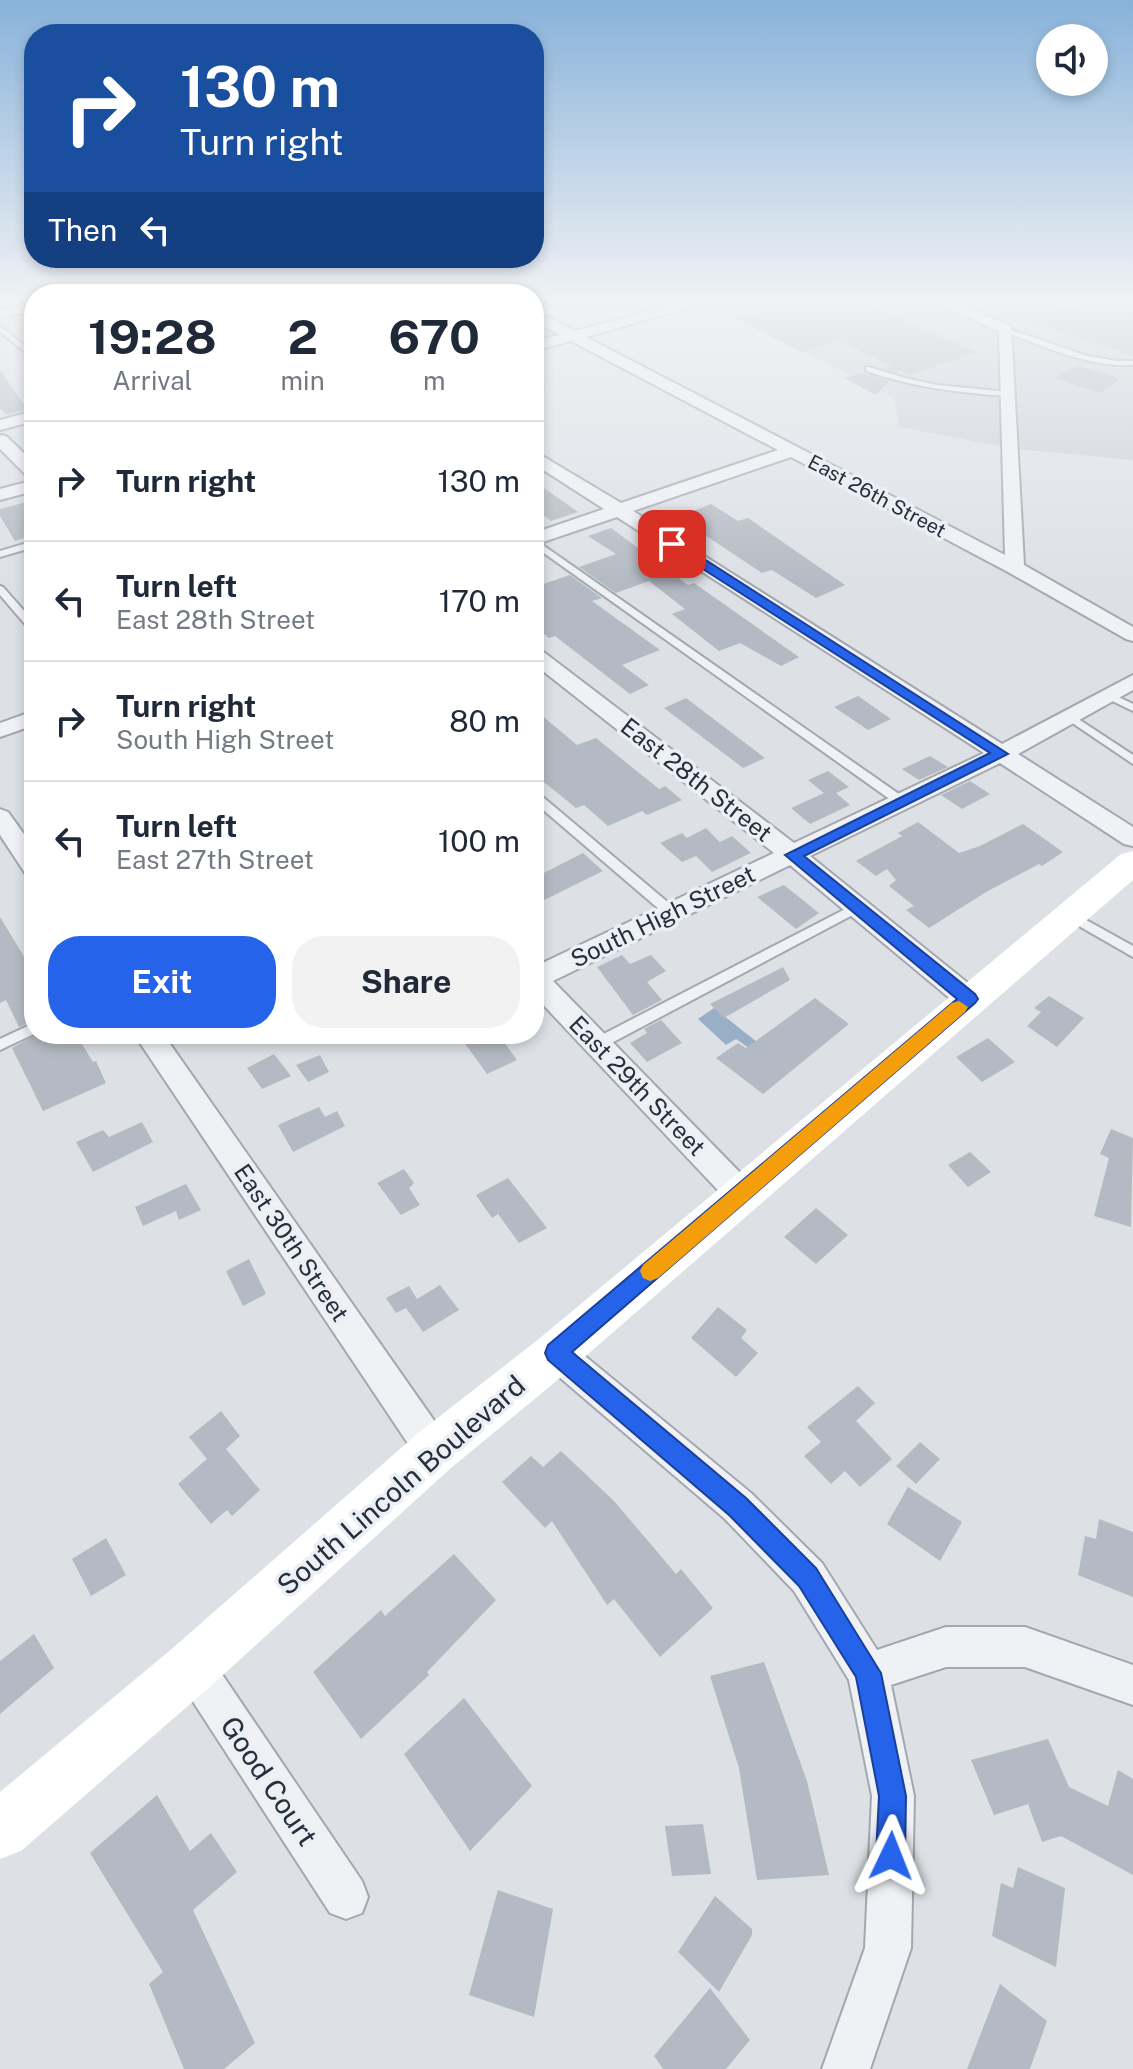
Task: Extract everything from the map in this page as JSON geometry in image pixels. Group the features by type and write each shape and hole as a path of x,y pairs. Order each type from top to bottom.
{"street":[{"name":"East 26th Street","path":"681,393 1130,631"},
{"path":"1008,394 1015,568"},
{"path":"0,425 24,419"},
{"path":"0,440 24,463"},
{"path":"544,538 792,451"},
{"path":"544,462 1133,838"},
{"path":"0,495 24,488"},
{"name":"East 28th Street","path":"544,662 793,855 969,999"},
{"name":"South High Street","path":"544,973 1001,754 1133,681"},
{"path":"0,730 24,722"},
{"path":"0,817 24,852"},
{"name":"South Lincoln Boulevard","path":"0,1830 193,1666 434,1451 556,1353 1133,862"},
{"name":"East 29th Street","path":"544,988 741,1194"},
{"name":"East 30th Street","path":"155,1044 434,1451"},
{"path":"556,1353 738,1506 808,1577 868,1673 893,1796 888,1948 846,2069"},
{"path":"868,1673 946,1647 1025,1647 1133,1685"},
{"name":"Good Court","path":"193,1666 346,1897"}],"lane":[{"path":"989,393 1008,394"},
{"path":"0,554 24,547"},
{"path":"544,548 902,802"},
{"path":"0,589 24,617"},
{"path":"1108,695 1133,708"},
{"path":"1069,716 1133,760"},
{"path":"544,804 672,913"},
{"path":"597,1044 857,907"},
{"path":"1070,915 1133,952"},
{"path":"0,1045 24,1033"}],"shaded area":[{"path":"885,393 1133,393 1133,460 1016,449 899,427 894,397"}],"water":[{"path":"714,1008 767,1050 759,1055 736,1039 726,1045 698,1019"}],"building":[{"path":"0,393 16,393 24,403 24,410 6,415 0,408"},
{"path":"544,488 578,512 551,521 544,516"},
{"path":"24,503 24,538 15,541 0,516 0,509"},
{"path":"711,504 738,521 748,518 845,585 816,598 772,570 762,573 678,517"},
{"path":"611,528 688,585 694,583 799,657 781,666 740,643 719,651 672,614 685,609 649,581 616,593 579,567 616,554 588,536"},
{"path":"570,575 602,598 592,601 660,650 622,665 649,685 630,694 555,636 549,638 544,634 544,584"},
{"path":"858,696 891,719 868,730 834,707"},
{"path":"686,698 765,758 743,768 664,708"},
{"path":"544,717 577,745 596,738 659,789 665,786 682,800 647,815 642,811 608,826 584,805 576,808 544,782"},
{"path":"930,756 948,767 919,780 902,769"},
{"path":"828,771 849,787 836,793 850,805 810,824 791,808 824,793 808,780"},
{"path":"970,781 990,794 962,809 941,795"},
{"path":"918,822 959,853 1023,824 1063,852 1042,866 1039,864 986,892 929,928 906,910 914,906 889,886 896,880 887,869 876,876 856,861 902,836 898,833"},
{"path":"706,828 720,842 732,836 751,853 712,872 696,856 682,862 660,843 682,833 687,838"},
{"path":"583,853 603,871 544,900 544,873"},
{"path":"784,885 819,913 796,929 757,897"},
{"path":"0,917 24,957 24,1025 19,1027 6,1000 0,1003"},
{"path":"622,955 630,964 651,955 666,971 647,982 662,1000 633,1015 597,967"},
{"path":"783,967 790,980 724,1018 710,1004"},
{"path":"1049,996 1084,1018 1057,1047 1027,1026 1041,1012 1034,1008"},
{"path":"815,998 849,1024 763,1094 716,1058 738,1043 746,1048"},
{"path":"661,1020 682,1043 647,1062 630,1043 647,1033 644,1029"},
{"path":"988,1038 1015,1062 982,1082 956,1057"},
{"path":"24,1041 24,1044 82,1044 93,1062 96,1061 106,1083 43,1111 12,1048"},
{"path":"465,1044 505,1044 517,1060 487,1074"},
{"path":"274,1054 291,1076 262,1089 247,1068"},
{"path":"320,1055 329,1072 308,1082 296,1065"},
{"path":"319,1107 325,1117 337,1111 345,1126 293,1152 278,1125"},
{"path":"142,1122 153,1142 93,1172 76,1142 103,1130 109,1137"},
{"path":"1111,1129 1133,1138 1131,1227 1094,1216 1109,1158 1100,1154"},
{"path":"970,1152 991,1172 968,1187 948,1165"},
{"path":"404,1169 414,1183 409,1188 420,1205 401,1215 377,1183"},
{"path":"508,1178 547,1228 519,1243 498,1214 492,1218 476,1195"},
{"path":"186,1184 201,1210 179,1220 176,1211 143,1226 135,1207"},
{"path":"816,1208 848,1235 816,1264 784,1237"},
{"path":"249,1259 266,1294 243,1306 226,1271"},
{"path":"440,1285 459,1310 423,1332 406,1308 396,1313 386,1298 409,1286 417,1299"},
{"path":"718,1307 747,1330 741,1338 758,1353 736,1377 691,1338"},
{"path":"858,1386 875,1403 856,1421 892,1459 860,1487 845,1471 831,1484 804,1456 821,1442 807,1427"},
{"path":"221,1411 240,1436 226,1449 260,1490 232,1516 227,1510 211,1524 178,1484 207,1459 189,1437"},
{"path":"920,1442 940,1459 916,1484 896,1466"},
{"path":"561,1451 614,1501 676,1574 681,1569 713,1608 660,1657 614,1599 607,1605 552,1521 545,1528 502,1482 531,1456 543,1467"},
{"path":"908,1487 962,1522 940,1561 887,1524"},
{"path":"1099,1519 1133,1532 1133,1597 1078,1575 1085,1536 1096,1539"},
{"path":"106,1538 126,1575 91,1596 72,1559"},
{"path":"454,1554 496,1600 427,1672 429,1675 361,1739 313,1672 381,1610 385,1616"},
{"path":"34,1634 54,1668 0,1714 0,1661"},
{"path":"764,1662 807,1781 829,1875 757,1880 739,1768 710,1676"},
{"path":"464,1698 532,1786 470,1851 404,1754"},
{"path":"1048,1739 1069,1787 1108,1806 1118,1770 1133,1779 1133,1875 1061,1836 1042,1842 1028,1804 994,1815 971,1760"},
{"path":"157,1795 190,1851 211,1833 237,1872 193,1910 255,2043 224,2069 184,2069 149,1984 163,1972 90,1853"},
{"path":"703,1824 711,1874 672,1876 665,1826"},
{"path":"1018,1867 1065,1888 1056,1967 992,1936 1001,1883 1013,1888"},
{"path":"498,1890 553,1909 534,2017 469,1995"},
{"path":"715,1896 752,1929 752,1935 719,1992 678,1952"},
{"path":"1000,1984 1047,2021 1030,2069 967,2069"},
{"path":"710,1988 750,2040 726,2069 663,2069 654,2056"}],"slow traffic":[{"path":"650,1271 959,1007"}],"route":[{"path":"672,544 1001,754 793,855 969,999 556,1353 738,1506 808,1577 868,1673 893,1796 891,1856"}]}
